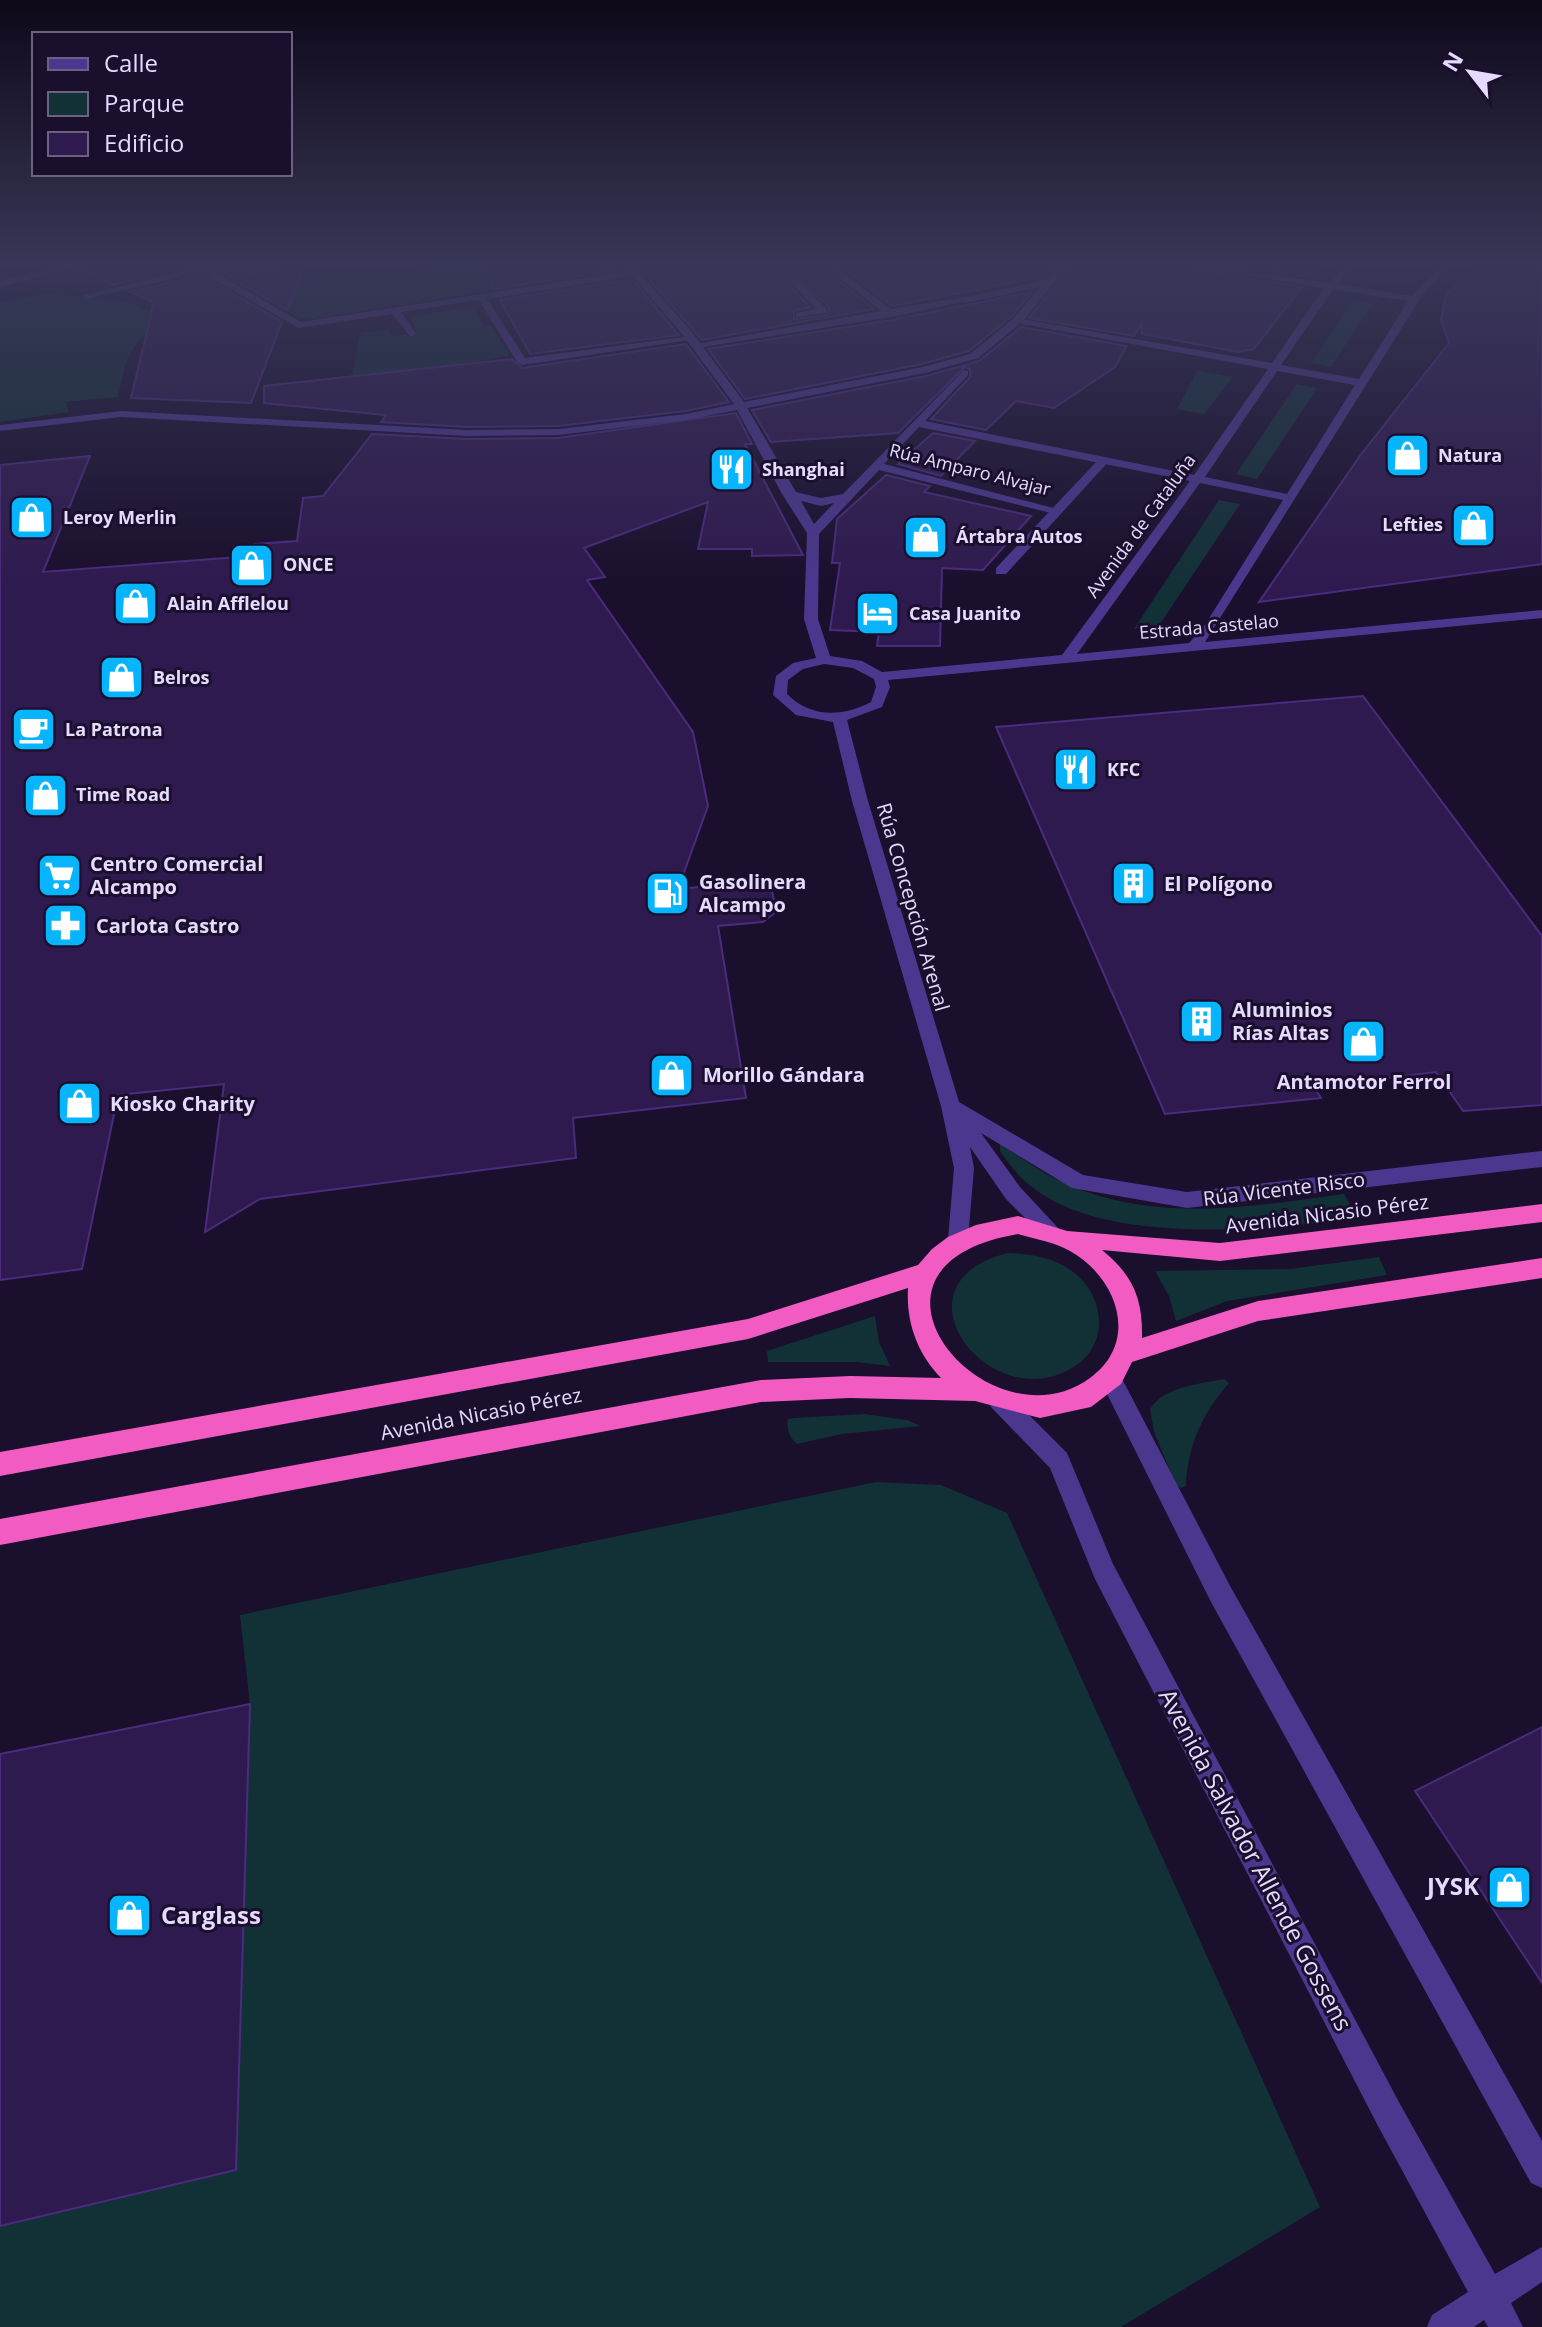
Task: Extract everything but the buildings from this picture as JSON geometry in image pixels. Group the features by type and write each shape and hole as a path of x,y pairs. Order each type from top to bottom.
{"highway":[{"name":"Avenida Nicasio Pérez","path":"1060,1234 1220,1252 1542,1213"},
{"path":"1018,1225 1060,1234 1096,1254 1117,1275 1130,1300 1135,1327 1129,1353 1111,1380 1088,1395 1060,1405 1029,1406 987,1395 950,1372 931,1349 921,1323 919,1297 927,1272 935,1259 958,1239 987,1228 1018,1225"},
{"path":"1129,1353 1258,1311 1542,1268"},
{"name":"Avenida Nicasio Pérez","path":"0,1464 748,1329 927,1272"},
{"name":"Avenida Nicasio Pérez","path":"0,1532 761,1391 850,1387 987,1395"}],"street":[{"path":"716,370 741,406 788,494 813,533 811,619 824,660"},
{"path":"0,428 121,414 468,433 558,432 635,425 925,370 964,373"},
{"path":"813,533 966,370"},
{"name":"Avenida de Cataluña","path":"1067,658 1273,370"},
{"path":"1293,370 1362,383"},
{"path":"1193,647 1208,630 1370,370"},
{"path":"917,423 1291,498"},
{"path":"1001,571 1104,460"},
{"name":"Rúa Amparo Alvajar","path":"877,466 1055,510"},
{"path":"788,494 821,502 848,497"},
{"name":"Estrada Castelao","path":"880,677 1542,614"},
{"path":"824,660 857,664 880,677 883,687 877,704 854,716 807,715 795,710 780,695 781,679 788,672 824,660"},
{"name":"Rúa Concepción Arenal","path":"839,718 864,815 951,1106"},
{"path":"951,1106 1013,1193 1060,1234"},
{"path":"951,1106 964,1168 958,1239"},
{"name":"Rúa Vicente Risco","path":"951,1106 1079,1182 1187,1200 1542,1159"},
{"path":"1111,1380 1131,1425 1234,1621 1542,2172"},
{"name":"Avenida Salvador Allende Gossens","path":"987,1395 1059,1461 1104,1571 1382,2101 1506,2327"},
{"path":"1444,2327 1542,2263"}],"green space":[{"path":"0,370 124,370 118,397 65,402 69,412 0,422"},
{"path":"353,370 412,370 352,376"},
{"path":"1197,371 1233,377 1204,414 1177,409"},
{"path":"1297,384 1317,388 1257,479 1236,474"},
{"path":"1219,500 1240,504 1160,624 1134,629"},
{"path":"1000,1144 1062,1182 1132,1203 1202,1209 1344,1194 1358,1218 1279,1227 1187,1229 1141,1226 1098,1218 1060,1204 1028,1184 1000,1151"},
{"path":"1008,1253 1033,1255 1057,1262 1083,1281 1092,1294 1097,1307 1098,1334 1084,1359 1072,1368 1040,1379 1010,1375 983,1361 963,1340 953,1316 955,1291 972,1269"},
{"path":"1379,1257 1387,1275 1227,1301 1176,1321 1169,1296 1155,1271 1290,1269"},
{"path":"875,1316 879,1342 890,1366 856,1362 768,1362 767,1351"},
{"path":"1224,1379 1229,1383 1211,1406 1198,1431 1189,1458 1186,1486 1181,1488 1176,1485 1154,1432 1150,1409 1174,1391"},
{"path":"864,1414 907,1420 921,1426 842,1434 797,1444 788,1430 788,1419"},
{"path":"876,1482 941,1485 1007,1513 1320,2207 1121,2327 0,2327 0,2226 236,2170 250,1704 240,1615"}],"place":[{"name":"Natura","path":"1407,456"},
{"name":"Shanghai","path":"731,470"},
{"name":"Leroy Merlin","path":"32,518"},
{"name":"Lefties","path":"1474,525"},
{"name":"Ártabra Autos","path":"925,537"},
{"name":"ONCE","path":"252,565"},
{"name":"Alain Afflelou","path":"136,604"},
{"name":"Casa Juanito","path":"878,614"},
{"name":"Belros","path":"122,678"},
{"name":"La Patrona","path":"34,730"},
{"name":"KFC","path":"1076,770"},
{"name":"Time Road","path":"45,795"},
{"name":"Centro Comercial Alcampo","path":"59,876"},
{"name":"El Polígono","path":"1133,884"},
{"name":"Gasolinera Alcampo","path":"668,893"},
{"name":"Carlota Castro","path":"65,926"},
{"name":"Aluminios Rías Altas","path":"1201,1021"},
{"name":"Antamotor Ferrol","path":"1364,1042"},
{"name":"Morillo Gándara","path":"672,1075"},
{"name":"Kiosko Charity","path":"79,1104"},
{"name":"JYSK","path":"1510,1887"},
{"name":"Carglass","path":"130,1916"}]}
